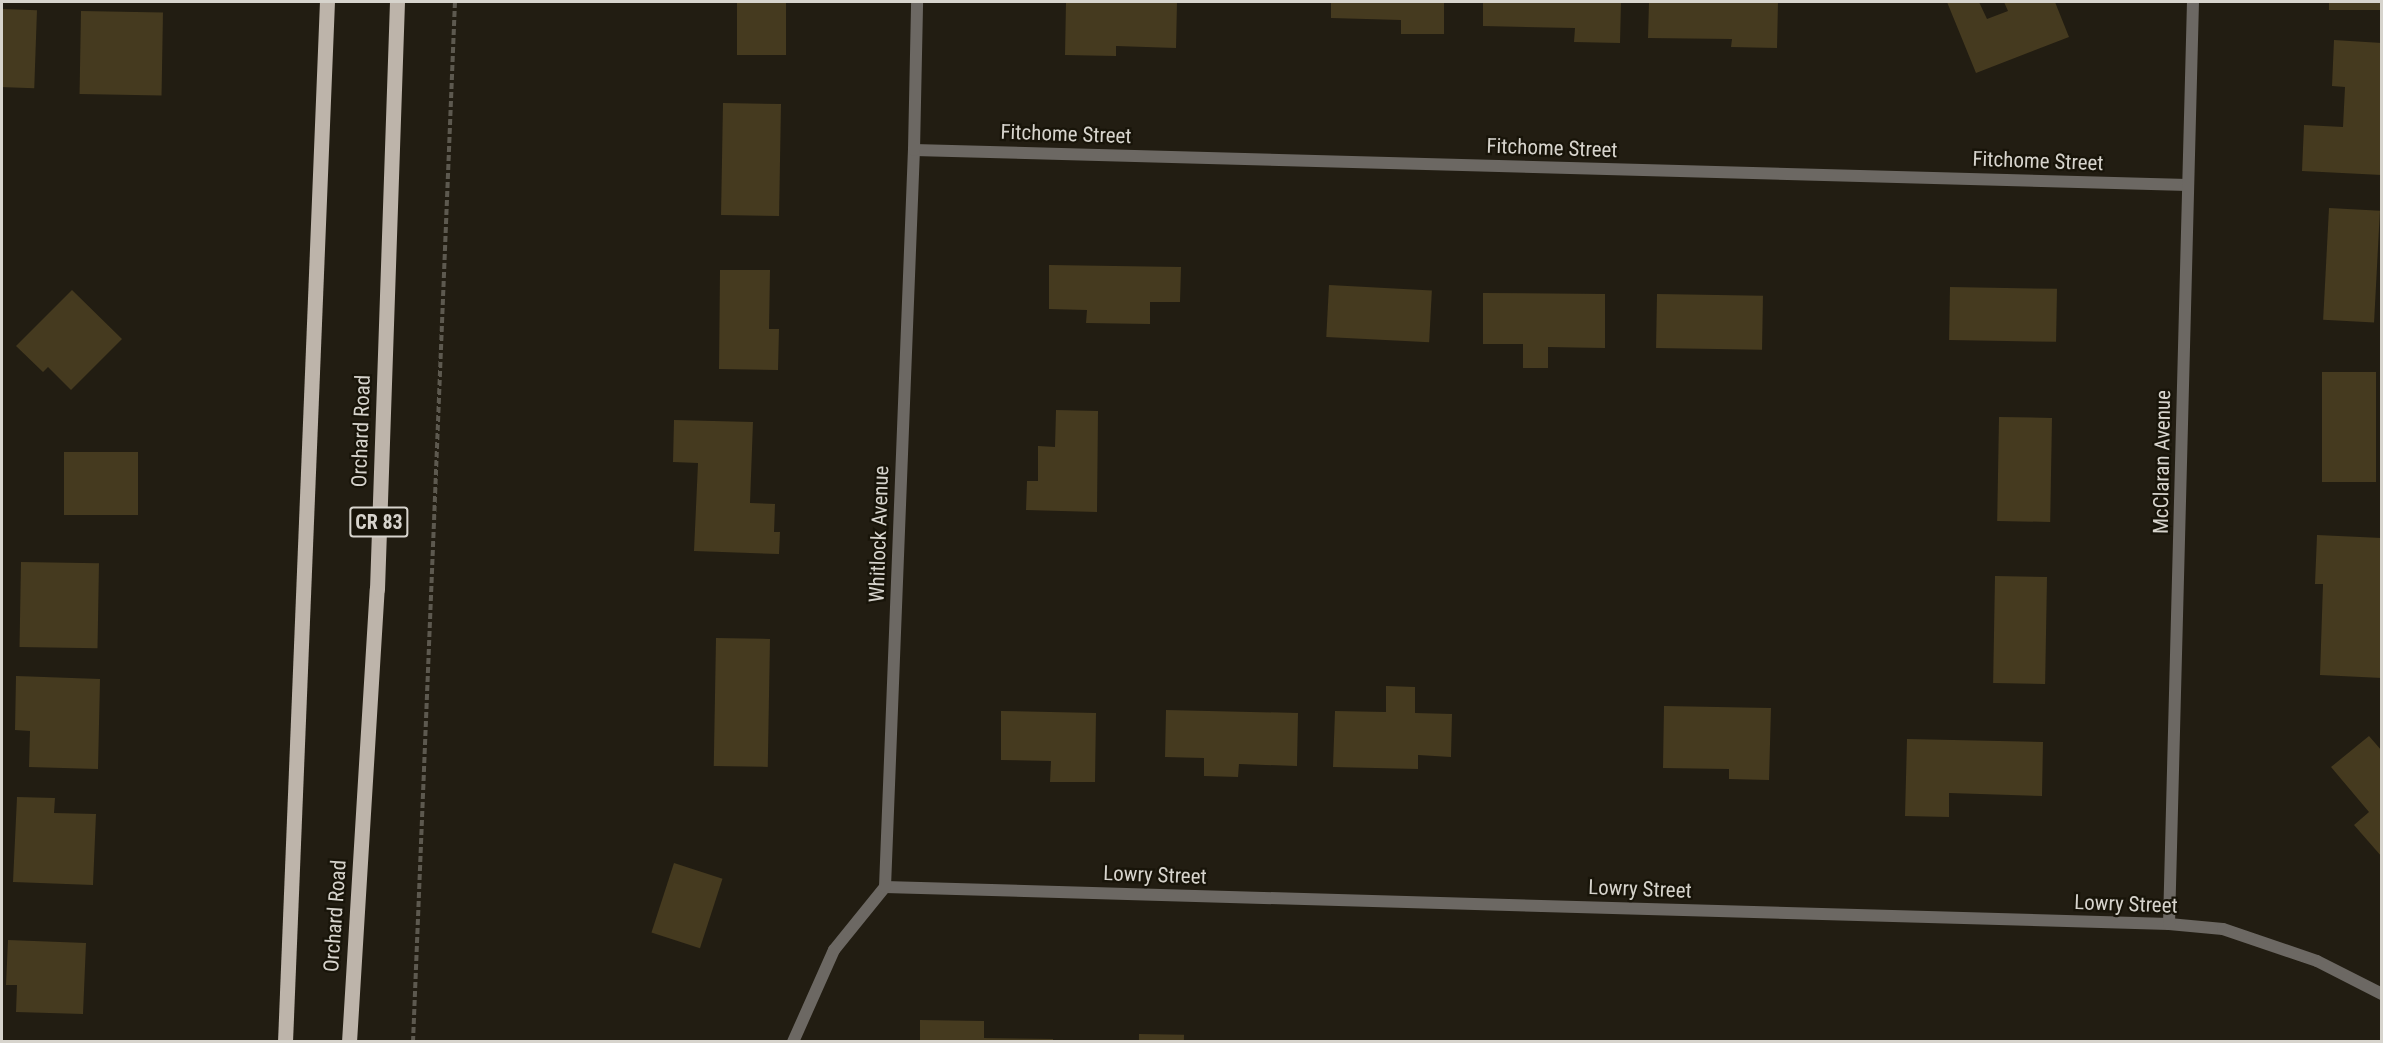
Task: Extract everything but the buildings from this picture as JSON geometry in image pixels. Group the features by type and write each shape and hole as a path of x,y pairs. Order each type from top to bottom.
{"main road":[{"name":"Orchard Road","path":"285,1041 327,2"},
{"name":"Orchard Road","path":"349,1041 377,589 397,2"}],"street":[{"name":"Whitlock Avenue","path":"885,887 914,150 917,2"},
{"name":"McClaran Avenue","path":"2169,924 2193,2"},
{"name":"Fitchome Street","path":"914,150 2188,185"},
{"name":"Lowry Street","path":"885,887 2169,924 2223,929 2317,961 2382,994"},
{"path":"793,1041 834,950 885,887"}],"path":[{"path":"413,1041 455,2"}]}
